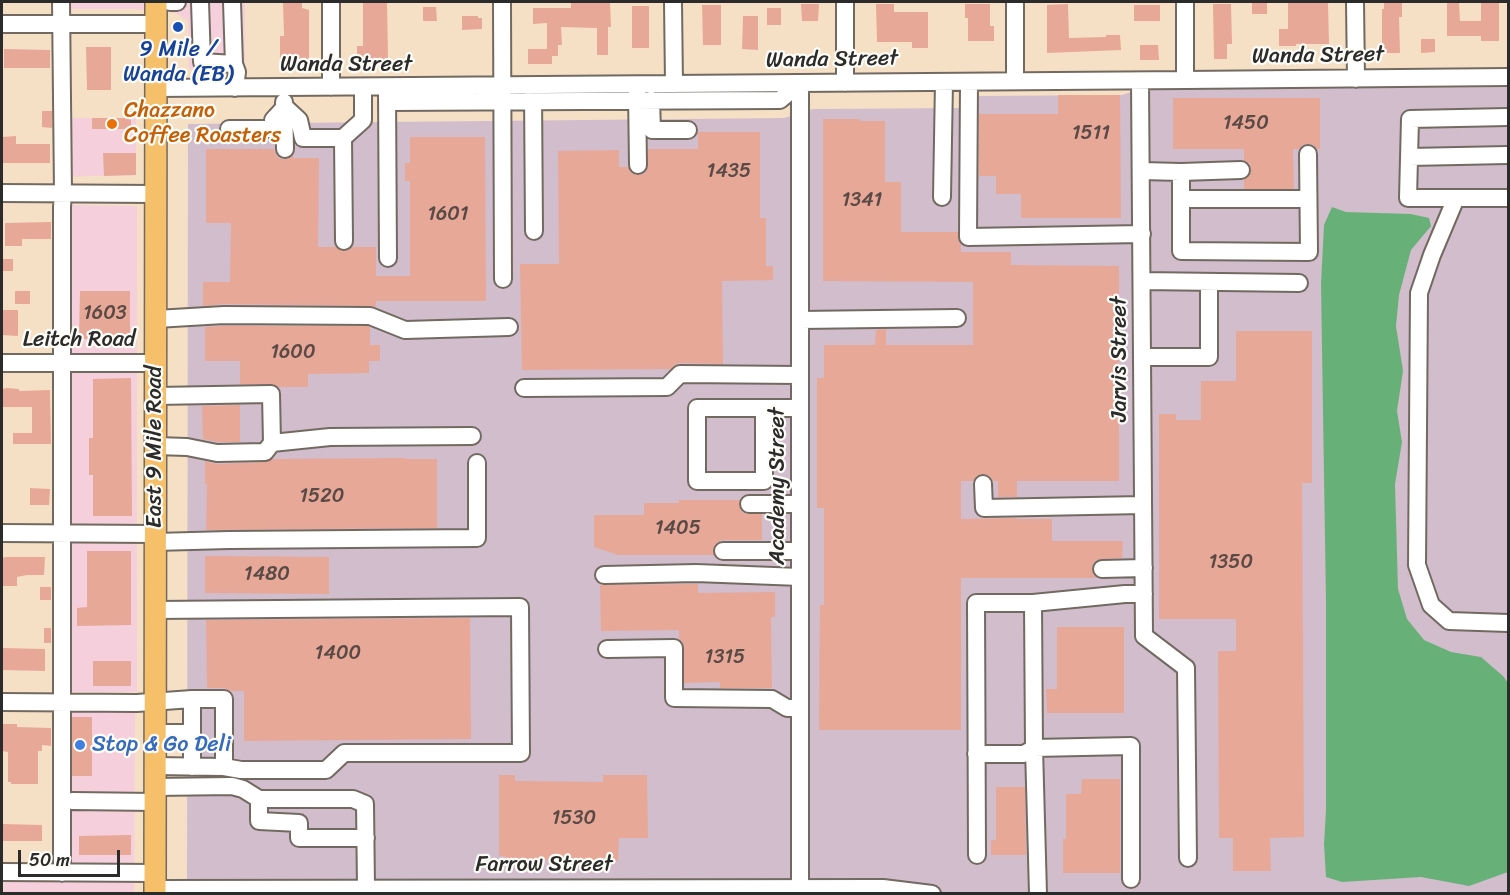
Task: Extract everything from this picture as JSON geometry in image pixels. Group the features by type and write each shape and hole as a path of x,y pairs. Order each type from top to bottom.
{"main road":[{"name":"East 9 Mile Road","path":"155,885 156,2"}],"street":[{"path":"62,2 62,873"},
{"path":"170,2 177,2"},
{"path":"200,2 202,62 234,63"},
{"path":"232,2 234,63 237,72 235,88"},
{"path":"331,2 331,87"},
{"path":"502,2 503,279"},
{"path":"674,2 674,84"},
{"path":"845,2 845,82"},
{"path":"1014,2 1015,81"},
{"path":"1185,2 1185,80"},
{"path":"1355,2 1356,79"},
{"path":"2,24 156,24"},
{"name":"Wanda Street","path":"155,88 363,87 387,95 533,93 642,95 674,84 1509,76"},
{"name":"Jarvis Street","path":"1140,81 1144,636 1186,668 1188,858"},
{"path":"942,197 944,82"},
{"path":"969,82 969,237 1142,234"},
{"path":"642,95 780,100 800,83"},
{"name":"Academy Street","path":"800,83 800,888"},
{"path":"284,87 285,149"},
{"path":"285,107 299,120 303,138 343,138 363,120 363,87"},
{"path":"533,93 534,231"},
{"path":"387,95 388,258"},
{"path":"642,95 652,130 688,130"},
{"path":"638,165 642,95"},
{"path":"229,129 273,129 273,120 285,107"},
{"path":"1509,117 1410,119 1408,198 1509,198"},
{"path":"343,138 344,241"},
{"path":"1181,172 1181,251 1309,252 1308,154"},
{"path":"1409,157 1509,155"},
{"path":"1142,171 1241,170"},
{"path":"2,193 155,194"},
{"path":"1456,198 1419,293 1417,565 1431,604 1449,621 1509,623"},
{"path":"1181,199 1308,199"},
{"path":"1142,281 1299,283"},
{"path":"1142,357 1209,357 1209,282"},
{"path":"156,319 224,315 370,316 405,330 509,327"},
{"path":"800,320 957,318"},
{"name":"Leitch Road","path":"2,363 156,363"},
{"path":"524,387 667,387 680,374 800,375"},
{"path":"156,396 271,394 272,443 265,452 217,453 187,447 156,447"},
{"path":"764,408 764,481 697,480 697,408 764,408 800,408"},
{"path":"272,443 330,437 472,436"},
{"path":"2,533 62,533 229,540 477,538 477,463"},
{"path":"983,484 984,508 1143,505"},
{"path":"749,504 800,504"},
{"path":"723,551 800,551"},
{"path":"1102,569 1144,568"},
{"path":"604,575 696,573 800,577"},
{"path":"977,855 976,603 1033,603 1144,594"},
{"path":"1033,603 1038,894"},
{"path":"155,610 520,607 521,753 344,753 326,770 241,770 224,767 192,767 155,785"},
{"path":"607,649 674,648 674,698 772,699 787,708 800,708"},
{"path":"192,699 192,767"},
{"path":"2,702 155,702 224,699 224,767"},
{"path":"155,733 192,733"},
{"path":"976,754 1024,754 1034,748 1131,746 1131,879"},
{"path":"72,801 155,785 231,786 243,789 259,799 354,799 365,804 366,888"},
{"path":"259,799 259,821 299,822"},
{"path":"299,799 299,838 366,838"},
{"name":"Farrow Street","path":"2,872 62,873 155,885 292,891 366,888 458,891 735,891 883,888 932,894"}],"shaded area":[{"path":"56,2 245,2 245,69 189,69 188,21 176,13 135,9 56,9"},
{"path":"1508,87 1508,893 187,894 188,124 784,118 813,109 970,108 977,96 1122,95 1141,89"},
{"path":"57,118 136,118 136,175 57,177"},
{"path":"68,205 137,206 137,692 66,692"},
{"path":"66,711 135,711 134,893 4,894 4,872 65,872"}],"green space":[{"path":"1332,207 1346,212 1411,214 1429,218 1431,226 1411,250 1399,295 1396,326 1403,371 1397,411 1402,442 1395,484 1398,589 1407,619 1424,640 1451,652 1481,657 1508,683 1508,872 1469,886 1421,877 1342,882 1326,877 1324,844 1326,602 1321,284 1324,225"}],"building":[{"path":"283,2 302,2 302,8 309,10 309,61 306,61 306,67 280,67 280,36 284,36"},
{"path":"363,2 387,2 388,58 385,58 385,63 357,62 357,46 363,46"},
{"path":"571,2 610,2 611,27 608,27 608,55 597,55 597,28 561,27 562,45 558,45 558,56 552,56 552,64 528,64 528,49 547,49 547,23 533,24 533,8 571,8"},
{"path":"1252,2 1267,2 1267,14 1252,14"},
{"path":"1288,2 1328,3 1329,44 1279,46 1279,29 1288,29"},
{"path":"1384,2 1402,2 1402,17 1399,17 1400,53 1382,53"},
{"path":"1447,2 1459,2 1460,21 1481,21 1481,2 1499,2 1499,41 1481,41 1481,36 1447,36"},
{"path":"801,4 819,4 818,21 802,21"},
{"path":"876,4 894,4 894,12 928,12 928,48 912,48 912,42 877,42"},
{"path":"965,4 990,4 990,26 994,26 994,41 968,41 968,18 965,18"},
{"path":"1068,4 1069,38 1120,35 1121,50 1047,53 1047,5"},
{"path":"1213,4 1231,4 1232,44 1227,44 1227,59 1214,59"},
{"path":"702,5 721,5 721,45 703,45"},
{"path":"1134,5 1160,5 1160,21 1134,21"},
{"path":"632,6 649,6 649,48 632,48"},
{"path":"423,7 436,7 437,21 423,21"},
{"path":"767,8 781,8 781,25 767,25"},
{"path":"462,16 482,18 482,29 462,30"},
{"path":"743,16 758,16 758,50 742,49"},
{"path":"1421,39 1435,39 1435,52 1421,53"},
{"path":"1140,45 1158,45 1159,60 1140,60"},
{"path":"86,47 111,47 111,90 87,90"},
{"path":"4,49 50,50 50,68 4,68"},
{"path":"1058,95 1120,95 1121,218 1021,218 1021,194 996,194 996,176 979,176 979,114 1058,114"},
{"path":"1173,98 1320,98 1320,149 1308,144 1302,145 1299,149 1293,149 1294,189 1244,189 1244,180 1250,175 1251,170 1250,164 1244,160 1244,149 1173,149"},
{"path":"42,111 52,111 52,128 42,127"},
{"name":"Chazzano Coffee Roasters","path":"92,118 131,118 131,129 92,129"},
{"path":"823,119 885,121 885,182 901,182 901,232 958,232 961,252 1011,252 1011,265 1119,266 1119,481 1017,481 1017,497 998,497 998,481 993,481 988,475 982,474 973,481 961,481 961,519 1052,519 1052,541 1123,541 1122,558 1096,560 1092,569 1096,578 961,578 961,730 819,730 820,605 824,605 824,508 817,508 817,378 824,378 824,345 875,345 876,330 886,329 886,345 973,345 973,282 823,281"},
{"path":"698,132 760,132 760,218 766,218 766,266 773,266 773,280 722,281 723,364 680,363 671,369 522,370 520,264 559,264 558,151 619,150 619,167 628,167 632,174 639,175 644,174 647,170 648,149 698,149"},
{"path":"16,136 16,144 50,144 50,163 2,163 2,137"},
{"path":"410,137 485,137 486,301 376,301 376,307 224,304 203,306 203,282 230,282 231,223 206,223 206,149 274,149 279,158 290,158 293,155 293,158 319,158 318,247 336,247 344,251 352,247 376,247 376,276 410,276 410,181 405,181 405,163 410,163"},
{"path":"103,153 136,153 136,175 104,176"},
{"path":"51,222 51,239 22,239 22,246 5,246 5,223"},
{"path":"2,259 13,259 13,271 2,271"},
{"path":"15,291 30,291 30,304 15,304"},
{"path":"80,291 130,291 130,339 79,339"},
{"path":"2,310 18,310 18,336 2,335"},
{"path":"368,326 370,327 370,345 380,345 380,361 369,361 369,373 308,374 308,387 240,384 240,361 205,361 205,327"},
{"path":"1236,331 1312,331 1312,483 1302,483 1304,837 1270,838 1271,871 1233,871 1233,838 1219,838 1218,651 1236,651 1236,619 1159,619 1159,414 1176,414 1176,420 1201,420 1201,381 1236,381"},
{"path":"131,378 132,516 93,516 93,475 89,475 89,438 93,438 93,379"},
{"path":"2,389 19,389 19,391 50,390 51,444 13,444 13,433 32,433 32,407 2,407"},
{"path":"240,405 240,442 203,439 202,406"},
{"path":"273,459 437,459 437,528 206,530 205,461 217,464 265,462"},
{"path":"30,488 50,489 49,505 30,505"},
{"path":"679,500 740,500 740,509 743,513 762,514 762,540 723,540 714,546 714,555 618,555 594,547 594,515 644,515 644,503 679,503"},
{"path":"87,551 131,551 131,625 77,626 77,608 87,607"},
{"path":"205,556 329,557 329,594 205,593"},
{"path":"45,557 44,575 17,577 17,586 2,586 2,558"},
{"path":"698,584 698,593 775,592 775,617 771,617 772,688 720,688 720,682 684,683 684,648 683,642 679,639 679,630 601,631 600,585"},
{"path":"40,587 51,587 51,600 40,600"},
{"path":"470,618 471,739 244,741 244,691 207,688 206,620"},
{"path":"1057,627 1124,627 1124,713 1047,713 1046,689 1057,689"},
{"path":"44,628 51,628 51,643 44,643"},
{"path":"2,648 45,649 45,671 2,670"},
{"path":"93,661 131,661 131,686 93,686"},
{"path":"72,717 92,717 92,776 72,776"},
{"path":"2,724 51,728 51,746 42,745 42,751 38,751 38,784 8,782 8,752 2,751"},
{"path":"499,775 515,775 515,781 603,782 603,775 647,775 648,838 619,838 618,861 505,860 505,856 499,856"},
{"path":"1082,779 1120,779 1120,873 1063,873 1066,794 1081,794"},
{"path":"996,787 1025,787 1026,855 991,855 991,840 996,840"},
{"path":"2,824 42,825 42,841 2,841"},
{"path":"131,835 131,855 79,855 79,836"}],"place":[{"name":"9 Mile / Wanda (EB)","path":"178,27"},
{"name":"Chazzano Coffee Roasters","path":"112,124"},
{"name":"Stop & Go Deli","path":"80,745"}]}
